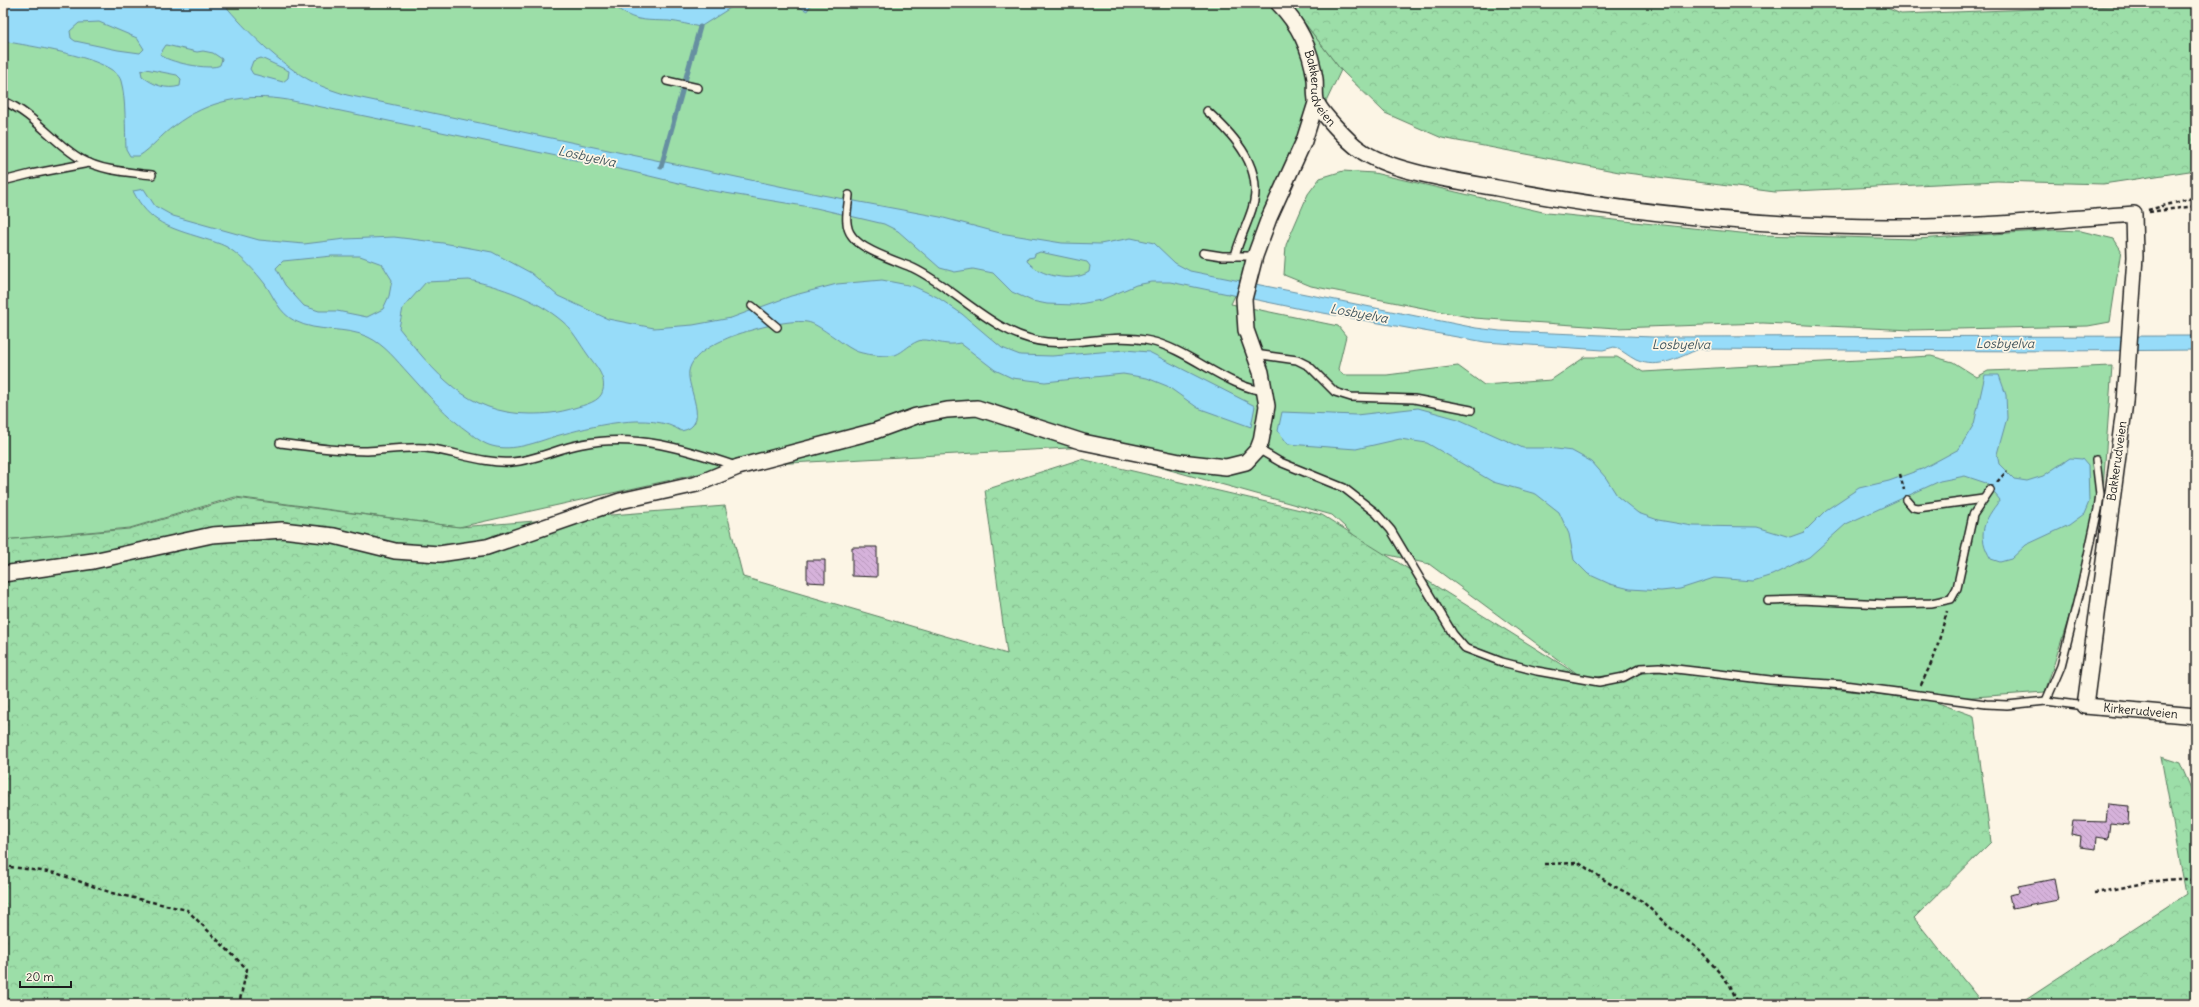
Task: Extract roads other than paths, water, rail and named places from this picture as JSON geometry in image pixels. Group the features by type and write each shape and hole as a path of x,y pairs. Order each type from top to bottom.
{"street":[{"name":"Bakkerudveien","path":"1278,3 1304,38 1312,60 1316,103 1342,134 1358,149 1377,161 1436,177 1576,203 1686,217 1798,225 1903,228 1988,225 2134,214 2135,257 2126,359 2125,402 2120,450 2107,533 2085,706"},
{"path":"3,574 93,561 212,535 282,530 334,536 395,551 439,554 487,547 620,501 696,484 738,467 875,431 916,416 947,410 976,408 1083,442 1180,462 1226,467 1246,462 1258,449 1266,420 1266,391 1246,330 1244,300 1255,256 1269,218 1304,141 1316,103"},
{"name":"Kirkerudveien","path":"2085,706 2196,716"}],"lane":[{"path":"667,81 698,88"},
{"path":"3,101 22,111 72,152 89,163 120,172 152,175"},
{"path":"1207,111 1231,132 1244,152 1254,174 1255,190 1252,208 1235,256"},
{"path":"3,181 89,163"},
{"path":"849,195 847,222 849,232 856,241 936,281 1018,336 1046,342 1118,338 1150,341 1181,352 1246,387 1266,391"},
{"path":"1203,253 1222,256 1255,256"},
{"path":"752,306 777,327"},
{"path":"1255,354 1297,360 1309,366 1335,392 1351,397 1414,399 1471,410"},
{"path":"280,443 328,450 424,448 488,460 510,462 534,459 580,444 612,439 668,446 689,451 738,467"},
{"path":"1258,449 1280,462 1344,488 1376,513 1391,530 1453,634 1465,648 1478,654 1537,671 1599,682 1624,677 1641,668 1660,667 1742,677 1844,685 2007,705 2046,701 2085,706"},
{"path":"2046,701 2061,666 2081,587 2098,508 2100,494 2096,460"},
{"path":"1768,601 1885,604 1936,603 1951,599 1957,588 1973,515 1990,490"},
{"path":"1907,500 1913,508 1918,508 1983,499"}],"water":[{"name":"Losbyelva","path":"3,3 223,3 253,36 288,66 317,84 347,95 817,194 940,217 1000,233 1062,243 1100,244 1131,238 1154,243 1175,263 1190,271 1476,328 1500,331 1653,337 2196,336 2196,350 2010,351 1699,349 1676,359 1653,364 1636,360 1614,347 1603,350 1485,342 1301,309 1170,282 1152,282 1136,285 1101,300 1074,305 1047,304 1032,301 1012,292 993,273 973,269 955,272 940,268 898,231 884,224 816,208 707,190 633,172 288,100 257,97 242,98 214,105 187,117 165,133 139,156 130,156 126,149 123,88 121,81 115,73 103,65 87,59 3,41","holes":["99,22 137,38 144,49 140,53 75,41 71,38 70,31 79,23","166,45 197,52 203,51 213,53 222,59 220,65 208,67 179,63 160,54","261,58 289,71 288,78 283,82 253,74 250,69 253,61","146,69 177,75 181,79 180,86 160,86 142,76 141,71","1040,252 1087,262 1090,266 1089,272 1074,277 1047,274 1039,271 1027,261 1028,258 1034,257 1035,254"]},
{"path":"611,3 738,3 700,27 673,21 638,19 625,14"},
{"path":"792,3 812,3 807,11"},
{"path":"144,189 155,206 173,216 259,240 304,244 345,239 394,237 443,243 492,252 531,273 558,296 608,319 654,328 693,325 731,318 791,296 837,284 882,280 913,286 937,297 962,314 1002,348 1020,355 1052,356 1125,350 1149,352 1255,406 1251,427 1198,408 1167,386 1147,378 1123,374 1045,382 1012,378 995,370 960,343 944,344 922,340 914,343 895,355 887,356 866,354 849,347 815,325 799,321 757,328 738,334 718,342 700,354 691,365 689,371 689,378 696,406 695,422 690,428 681,431 668,425 653,422 620,422 585,428 516,447 500,448 486,444 477,439 453,420 380,344 359,334 304,325 289,318 277,304 257,274 235,253 220,244 180,231 162,223 146,210 139,202 133,191","holes":["332,256 360,256 382,264 392,280 389,296 383,309 367,317 337,311 319,311 304,306 285,285 276,268 283,261","469,280 506,290 530,300 552,313 566,324 597,367 604,385 602,394 596,400 568,410 530,414 508,412 488,407 470,399 454,388 426,360 399,328 403,308 426,282"]},
{"path":"1985,375 1999,375 2006,395 2007,418 1997,454 1999,464 2014,479 2027,481 2043,476 2070,458 2082,459 2088,466 2089,502 2084,514 2069,525 2026,545 2011,559 2000,562 1991,559 1984,542 1984,528 1990,514 2000,500 1986,483 1965,476 1940,481 1846,524 1809,557 1772,575 1753,581 1714,578 1680,589 1661,591 1630,589 1610,584 1588,574 1574,560 1569,534 1559,512 1536,494 1493,482 1427,443 1400,439 1356,449 1288,444 1278,431 1282,412 1356,415 1418,408 1458,419 1523,448 1548,448 1572,451 1592,462 1606,478 1618,497 1638,513 1658,520 1693,526 1757,527 1790,537 1804,532 1826,510 1859,488 1889,481 1922,469 1959,449 1974,424"}],"waterway":[{"path":"661,167 700,27"}]}
